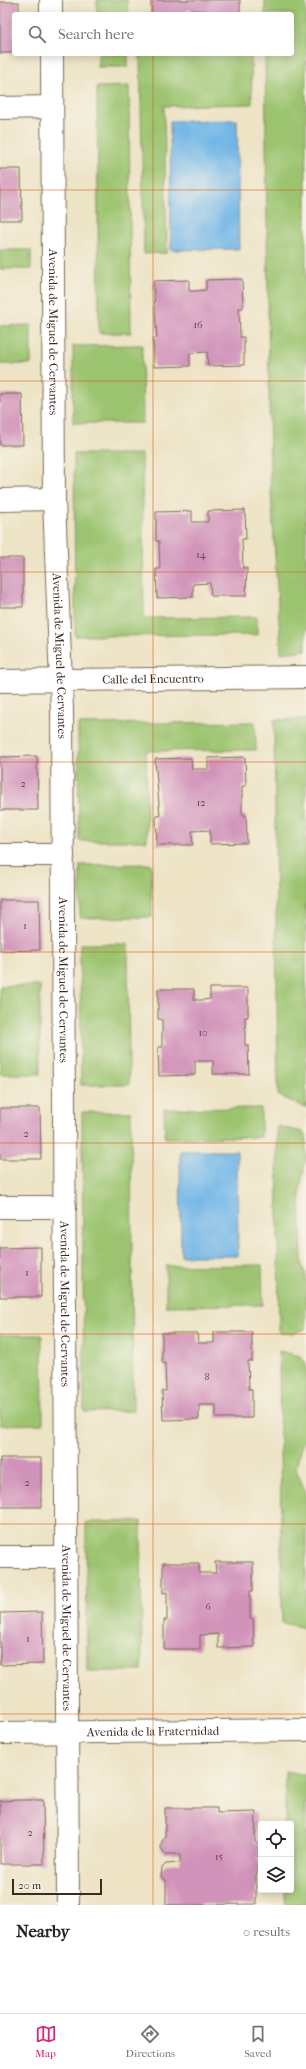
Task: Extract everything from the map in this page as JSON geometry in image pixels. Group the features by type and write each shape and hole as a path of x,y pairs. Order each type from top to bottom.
{"street":[{"path":"51,0 51,12"},
{"name":"Avenida de Miguel de Cervantes","path":"52,56 54,499 62,680 68,1905"},
{"path":"0,108 52,107"},
{"path":"0,500 54,499"},
{"name":"Calle del Encuentro","path":"0,681 306,677"},
{"path":"0,855 63,855"},
{"path":"0,1207 65,1207"},
{"path":"0,1557 66,1557"},
{"name":"Avenida de la Fraternidad","path":"0,1733 306,1730"}],"green space":[{"path":"97,0 127,0 128,12 97,12"},
{"path":"265,0 306,0 306,650 281,653 270,474 265,56 294,56 294,12 265,12"},
{"path":"98,56 128,56 128,67 98,67"},
{"path":"140,56 251,56 252,104 164,106 167,253 144,254"},
{"path":"129,86 131,333 99,333 97,87"},
{"path":"0,250 31,250 31,269 0,269"},
{"path":"31,325 31,364 0,364 0,326"},
{"path":"142,345 143,423 73,423 73,346"},
{"path":"74,454 142,454 144,618 257,617 257,635 75,636"},
{"path":"306,719 306,1108 278,1095 274,720"},
{"path":"255,722 256,750 146,751 147,841 79,841 78,724"},
{"path":"151,864 152,917 80,918 80,865"},
{"path":"80,944 128,944 129,1085 81,1085"},
{"path":"0,986 40,986 40,1074 0,1074"},
{"path":"261,1108 261,1137 165,1138 164,1109"},
{"path":"82,1112 131,1112 133,1411 84,1412"},
{"path":"277,1126 302,1132 306,1136 306,1157 300,1190 302,1266 306,1275 306,1326 305,1329 292,1334 279,1333"},
{"path":"262,1265 263,1305 166,1306 166,1266"},
{"path":"0,1335 42,1335 43,1424 0,1425"},
{"path":"279,1351 300,1356 306,1363 306,1435 300,1450 296,1469 306,1493 306,1628 282,1623"},
{"path":"141,1521 142,1671 87,1671 86,1522"},
{"path":"285,1771 306,1775 306,1905 285,1905 285,1893 294,1893 294,1821 285,1821"}],"water":[{"path":"237,120 239,249 171,250 170,121"},
{"path":"180,1151 237,1151 238,1256 181,1256"}],"building":[{"path":"151,0 240,0 240,12 205,12 205,10 187,10 187,12 151,12"},
{"path":"0,2 19,2 19,12 12,12 12,53 0,53"},
{"path":"0,169 21,169 22,220 0,220"},
{"path":"242,279 243,308 239,308 240,337 244,337 244,365 208,366 207,352 190,353 190,366 154,367 153,338 157,338 153,281 189,280 189,291 195,291 206,290 206,280"},
{"path":"0,394 22,394 23,445 0,445"},
{"path":"245,510 246,539 242,539 243,568 247,568 246,596 211,596 210,583 193,584 193,597 157,598 156,569 160,569 159,541 156,541 156,512 192,511 192,522 208,522 208,511"},
{"path":"0,558 23,558 23,607 0,607"},
{"path":"37,756 38,810 0,810 0,757"},
{"path":"245,757 246,786 242,786 242,815 246,815 247,843 210,844 210,830 192,831 193,845 157,845 156,816 160,816 155,759 191,758 192,769 208,769 208,758"},
{"path":"0,900 39,900 40,950 0,951"},
{"path":"210,988 248,988 248,1017 245,1017 245,1045 248,1045 249,1074 213,1074 213,1061 195,1061 195,1075 159,1076 158,1047 162,1047 162,1019 158,1019 158,989 194,989 194,1000 203,1000 210,999"},
{"path":"0,1108 40,1108 41,1159 0,1159"},
{"path":"41,1247 41,1297 0,1297 0,1248"},
{"path":"214,1332 252,1332 252,1361 248,1361 249,1389 252,1389 252,1418 216,1418 216,1405 199,1405 199,1419 163,1420 162,1391 166,1391 165,1363 162,1363 162,1333 197,1333 198,1343 214,1343"},
{"path":"0,1458 41,1458 41,1507 0,1507"},
{"path":"215,1562 253,1562 253,1591 250,1591 250,1619 253,1619 254,1647 218,1648 218,1634 200,1635 200,1649 164,1649 164,1620 167,1620 167,1592 163,1593 163,1563 199,1563 199,1573 216,1573"},
{"path":"42,1612 43,1664 0,1665 0,1613"},
{"path":"43,1800 44,1864 0,1864 0,1801"},
{"path":"165,1808 217,1808 217,1813 256,1812 255,1842 258,1844 258,1873 256,1874 256,1904 166,1905 166,1880 161,1877 162,1868 166,1864 180,1863 180,1854 165,1854 161,1848 162,1841 165,1837"}]}
